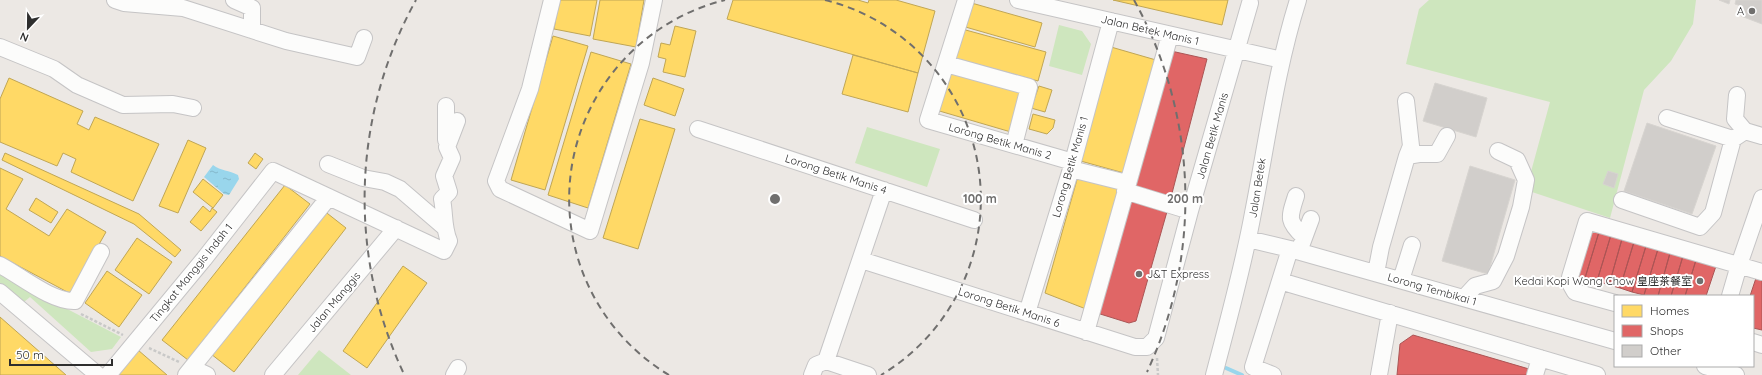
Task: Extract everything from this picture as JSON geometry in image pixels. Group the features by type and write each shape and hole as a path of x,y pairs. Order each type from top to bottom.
{"street":[{"path":"115,0 124,3 183,8 286,41 358,57 364,38"},
{"path":"234,0 252,8 252,30"},
{"path":"552,0 530,89 496,180 500,189 590,230 641,63 654,0"},
{"path":"966,0 946,64 1029,87 1014,145"},
{"name":"Jalan Betek Manis 1","path":"1018,0 1282,60"},
{"name":"Jalan Betek","path":"1214,375 1248,239 1282,60 1298,0"},
{"name":"Jalan Betik Manis","path":"1156,338 1190,210 1250,3"},
{"name":"Lorong Betik Manis 1","path":"1028,313 1072,165 1111,21"},
{"path":"1086,332 1170,35"},
{"path":"0,48 54,69 77,86 123,106 173,104 193,108"},
{"name":"Lorong Betik Manis 2","path":"946,64 928,120 1014,145 1072,165 1126,187 1190,210"},
{"path":"1622,200 1700,227 1713,213 1739,135 1735,119 1736,95"},
{"path":"1376,273 1380,247 1411,146 1406,101"},
{"path":"443,226 445,217 442,199 449,192 444,176 452,158 447,148 446,106"},
{"path":"1667,118 1739,135 1762,136"},
{"path":"447,148 456,121"},
{"name":"Lorong Betik Manis 4","path":"698,129 974,220"},
{"path":"1407,156 1437,154 1448,136"},
{"path":"1464,298 1475,286 1493,281 1506,256 1521,207 1526,180 1517,160 1498,150"},
{"path":"188,373 329,197 444,252 449,241 443,226 400,189 385,182 363,178 328,164"},
{"name":"Tingkat Manggis Indah 1","path":"108,375 204,259 273,170 329,197"},
{"path":"826,361 884,190"},
{"path":"1296,196 1290,217 1298,246"},
{"path":"1730,295 1738,265 1761,205"},
{"path":"1272,375 1253,367 1280,281 1311,219"},
{"path":"1614,303 1575,292 1570,285 1570,277 1587,221 1762,272"},
{"name":"Jalan Manggis","path":"273,375 396,228"},
{"name":"Lorong Tembikai 1","path":"1248,239 1298,246 1376,273 1614,341"},
{"path":"1401,280 1412,245"},
{"path":"0,265 54,296 67,302 75,302 101,252"},
{"name":"Lorong Betik Manis 6","path":"861,260 1135,347 1147,346 1156,338"},
{"path":"1280,281 1597,375"},
{"path":"0,292 98,375"},
{"path":"1379,375 1390,313"},
{"path":"1535,375 1540,358"},
{"path":"812,375 816,365 826,361 868,375"},
{"path":"1711,367 1736,375"},
{"path":"188,373 207,375"}],"green space":[{"path":"1429,0 1696,0 1693,24 1671,61 1644,90 1610,218 1526,190 1550,102 1406,64 1419,9"},
{"path":"1059,25 1082,31 1091,44 1082,75 1049,66"},
{"path":"867,127 940,149 927,187 855,163"},
{"path":"0,274 121,337 112,349 91,352 30,297 24,302 0,284"},
{"path":"319,350 351,375 298,375"}],"water":[{"path":"213,165 238,175 239,179 229,195 224,194 204,177"}],"building: Homes":[{"path":"559,0 597,0 590,36 554,29"},
{"path":"600,0 644,0 636,47 593,39"},
{"path":"733,0 858,0 868,3 869,0 896,0 935,11 918,73 727,19"},
{"path":"1113,0 1228,0 1222,25"},
{"path":"968,2 1042,23 1035,47 962,26"},
{"path":"675,26 696,31 685,77 663,72 666,59 658,57 661,43 670,45"},
{"path":"962,29 1046,52 1038,81 954,58"},
{"path":"553,36 588,46 545,190 511,180"},
{"path":"1111,47 1156,60 1124,173 1077,160"},
{"path":"591,52 631,64 588,208 548,195"},
{"path":"853,55 918,73 908,112 842,94"},
{"path":"948,69 1023,91 1011,132 936,110"},
{"path":"9,78 83,111 77,124 89,130 95,117 159,144 133,201 71,172 76,159 63,153 57,166 0,142 0,99"},
{"path":"653,78 684,89 675,116 644,105"},
{"path":"1039,86 1052,90 1045,112 1031,108"},
{"path":"1033,114 1055,120 1053,128 1047,134 1029,129"},
{"path":"640,119 675,129 638,249 603,238"},
{"path":"188,140 206,148 178,213 159,206"},
{"path":"5,153 139,214 181,250 175,257 134,224 2,160"},
{"path":"255,153 263,159 256,169 248,163"},
{"path":"0,168 23,179 6,209 49,236 67,209 106,232 71,294 0,256"},
{"path":"1078,176 1120,188 1086,309 1045,293"},
{"path":"203,179 223,195 213,208 193,192"},
{"path":"285,185 310,204 188,360 162,340"},
{"path":"36,198 58,212 51,223 29,210"},
{"path":"203,206 210,212 212,208 217,212 201,231 190,222"},
{"path":"323,210 346,228 234,372 211,354"},
{"path":"137,238 172,262 149,294 115,270"},
{"path":"403,266 427,283 367,368 343,351"},
{"path":"107,271 142,295 119,327 85,303"},
{"path":"0,317 66,375 0,375"},
{"path":"138,350 167,375 117,375"}],"building: Shops":[{"path":"1171,51 1207,59 1170,201 1130,190"},
{"path":"1128,196 1168,208 1136,321 1129,323 1097,313"},
{"path":"1591,230 1599,232 1585,278 1573,274"},
{"path":"1599,232 1611,235 1597,281 1585,278"},
{"path":"1611,235 1622,239 1609,285 1597,281"},
{"path":"1622,239 1634,242 1620,288 1609,285"},
{"path":"1634,242 1646,246 1632,292 1620,288"},
{"path":"1646,246 1658,249 1644,295 1632,292"},
{"path":"1658,249 1670,253 1658,295 1644,295"},
{"path":"1670,253 1683,256 1671,295 1658,295"},
{"path":"1683,256 1696,260 1685,295 1671,295"},
{"name":"Kedai Kopi Wong Chow 皇座茶餐室","path":"1696,260 1716,266 1706,295 1685,295"},
{"path":"1756,278 1762,280 1762,330 1754,328 1754,295 1750,295"},
{"path":"1413,335 1529,369 1527,375 1397,375 1400,344"}],"building: Other":[{"path":"1719,0 1730,0 1729,4"},
{"name":"A","path":"1736,0 1762,0 1762,24 1741,16 1744,7 1735,4"},
{"path":"1435,83 1487,98 1476,137 1423,121"},
{"path":"1647,123 1716,146 1692,214 1624,191"},
{"path":"1470,166 1515,180 1488,274 1442,261"},
{"path":"1608,171 1618,174 1614,188 1603,184"}],"waterway":[{"path":"1226,368 1242,375"}],"place":[{"name":"A","path":"1752,11"},
{"name":"J&T Express","path":"1139,274"},
{"name":"Kedai Kopi Wong Chow 皇座茶餐室","path":"1700,281"}]}
